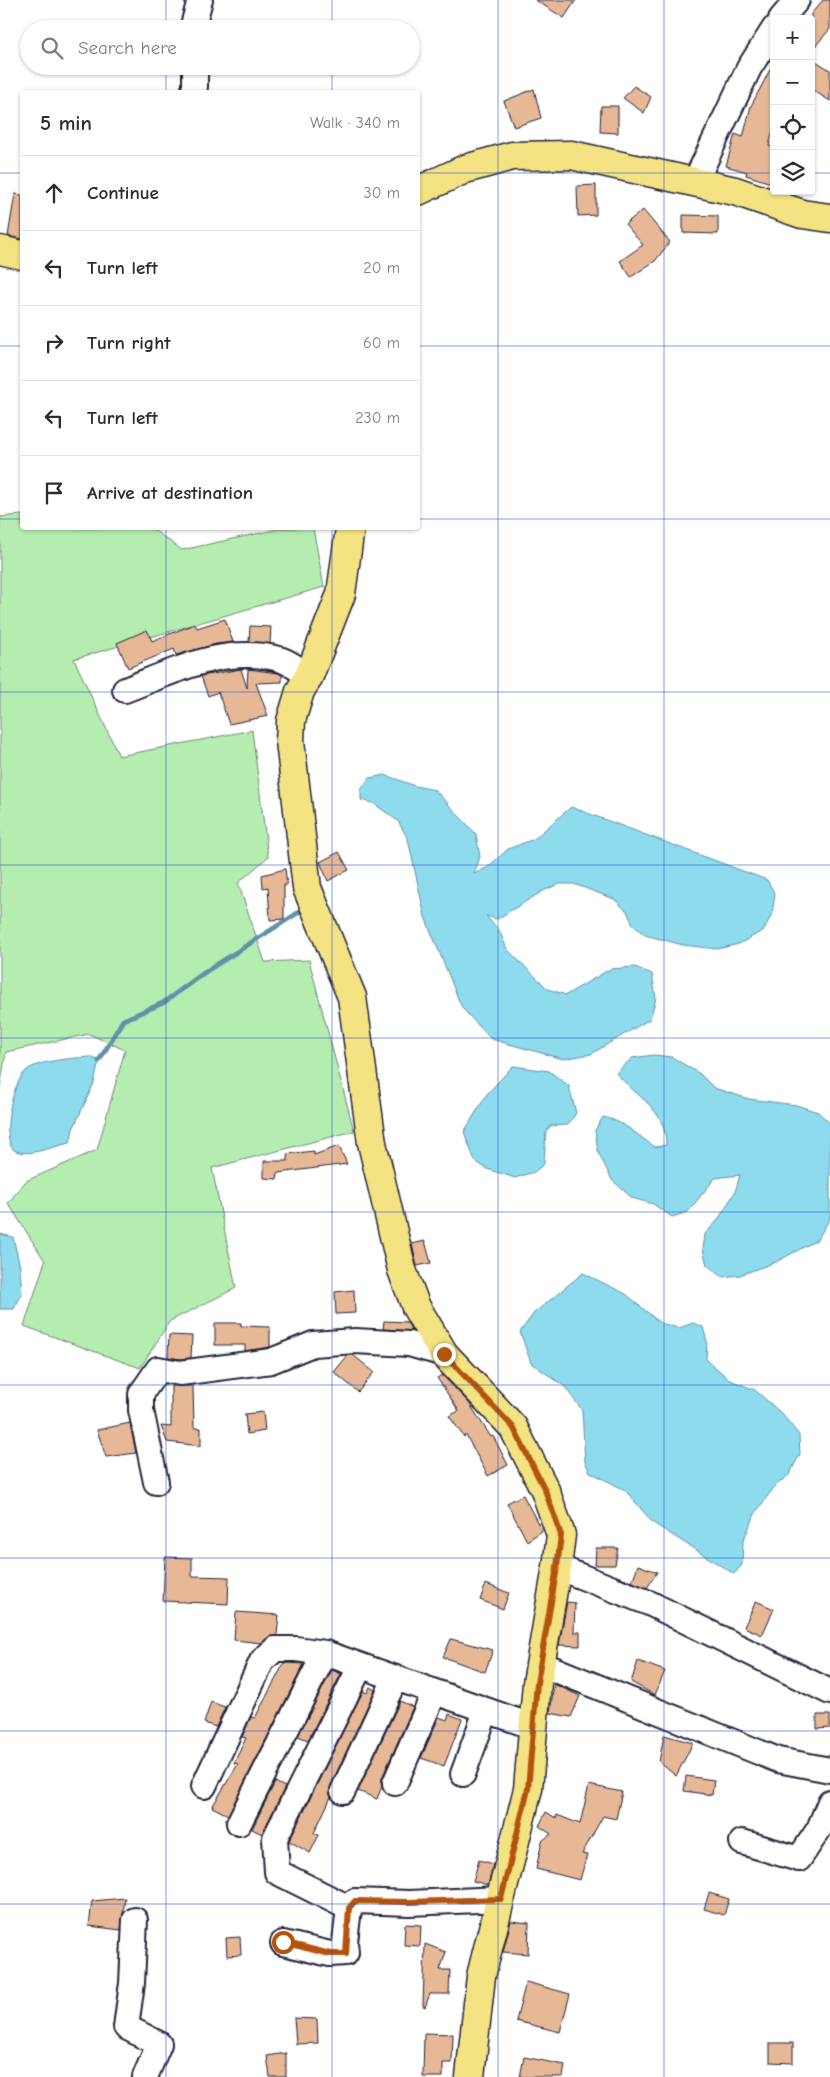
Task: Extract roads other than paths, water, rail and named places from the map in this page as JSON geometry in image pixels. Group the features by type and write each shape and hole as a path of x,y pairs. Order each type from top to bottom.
{"main road":[{"path":"420,190 465,169 512,156 571,155 735,191 802,214 830,218"},
{"path":"0,250 20,255"},
{"path":"350,530 341,594 309,676 300,691 291,721 290,742 307,888 352,997 372,1143 402,1270 416,1307 444,1354 513,1427 545,1490 561,1535 537,1683 528,1789 482,1976 470,2077"}],"street":[{"path":"194,20 200,0"},
{"path":"784,15 797,0"},
{"path":"695,182 749,68 770,35"},
{"path":"194,90 196,87 195,75"},
{"path":"125,690 204,660 244,655 280,659 309,676"},
{"path":"156,1482 141,1410 141,1394 158,1369 180,1373 271,1361 313,1344 355,1341 409,1344 444,1354"},
{"path":"557,1567 649,1603 830,1692"},
{"path":"204,1786 262,1661 275,1649 296,1649 325,1653 360,1667 534,1727"},
{"path":"239,1823 325,1653"},
{"path":"541,1664 778,1760 830,1770"},
{"path":"349,1908 277,1872 275,1838 360,1667"},
{"path":"343,1791 395,1679"},
{"path":"395,1782 434,1693"},
{"path":"463,1774 486,1711"},
{"path":"742,1842 799,1859 819,1829 830,1802"},
{"path":"283,1942 330,1954 346,1954 349,1908 355,1901 409,1902 501,1899"},
{"path":"135,1920 132,1983 126,2027 159,2044 145,2077"}],"water":[{"path":"385,775 415,786 435,790 476,834 480,857 474,874 488,867 508,849 534,839 571,807 767,880 775,894 772,914 764,930 739,944 717,949 683,945 645,935 633,925 627,911 614,899 574,884 559,884 543,891 497,919 486,916 499,930 507,949 548,989 566,995 610,969 635,967 652,974 656,998 650,1019 591,1054 563,1059 491,1039 462,1008 425,917 408,839 398,821 373,803 361,800 361,790 369,778"},
{"path":"654,1055 672,1057 700,1074 714,1088 749,1099 796,1105 818,1112 830,1123 830,1219 817,1240 776,1262 740,1275 723,1277 707,1265 703,1249 705,1234 718,1220 735,1192 740,1175 715,1178 688,1212 672,1217 653,1204 632,1198 612,1180 598,1152 595,1130 603,1117 624,1125 655,1147 666,1145 665,1133 656,1113 616,1073 632,1058"},
{"path":"91,1057 99,1061 94,1083 73,1129 70,1143 26,1153 14,1150 10,1144 8,1122 13,1097 22,1076 27,1070 40,1064 58,1060"},
{"path":"513,1066 549,1071 569,1086 576,1113 568,1125 550,1126 546,1132 544,1164 534,1172 515,1178 487,1169 475,1161 464,1132 487,1094"},
{"path":"0,1234 13,1237 20,1267 22,1294 14,1309 0,1309"},
{"path":"583,1273 626,1294 660,1323 679,1328 693,1323 703,1327 707,1342 706,1359 730,1380 755,1390 782,1414 799,1435 800,1454 789,1475 775,1486 756,1512 743,1541 742,1565 734,1574 653,1523 625,1490 590,1472 585,1462 582,1410 564,1386 531,1363 520,1332 534,1313"}],"waterway":[{"path":"99,1061 123,1020 163,1003 205,972 304,909"}]}
